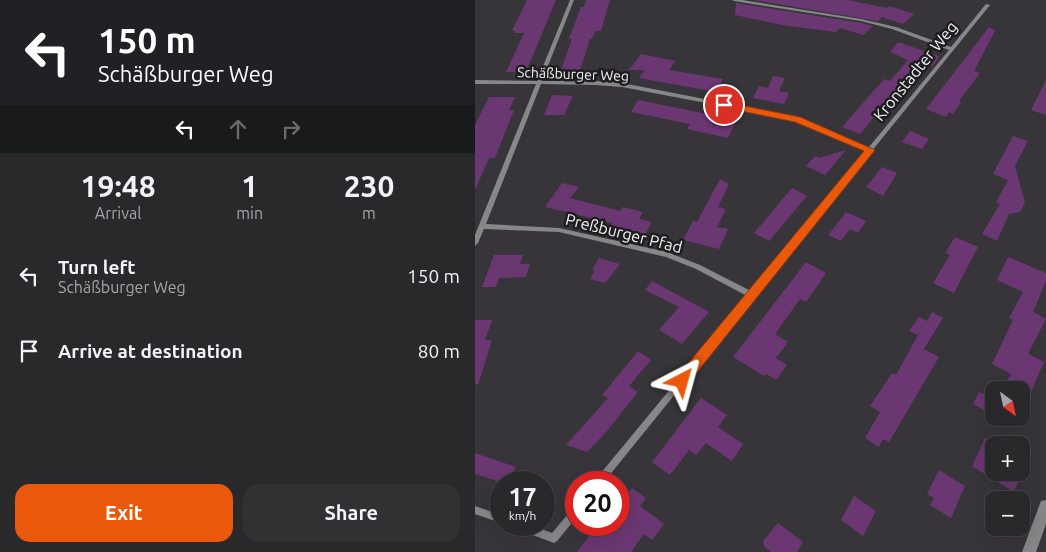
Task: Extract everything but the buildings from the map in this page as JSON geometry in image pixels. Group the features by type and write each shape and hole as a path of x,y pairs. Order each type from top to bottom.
{"street":[{"path":"1029,552 1046,506"}],"lane":[{"path":"475,243 572,0"},
{"path":"733,0 861,20 894,28 952,49"},
{"name":"Kronstadter Weg","path":"608,471 988,5"},
{"name":"Schäßburger Weg","path":"475,82 622,86 797,119 870,150"},
{"name":"Preßburger Pfad","path":"482,226 559,230 667,255 698,267 752,295"},
{"path":"475,510 490,515"},
{"path":"548,536 554,538 565,524"}],"route":[{"path":"682,381 870,150 797,119 724,105"}]}
